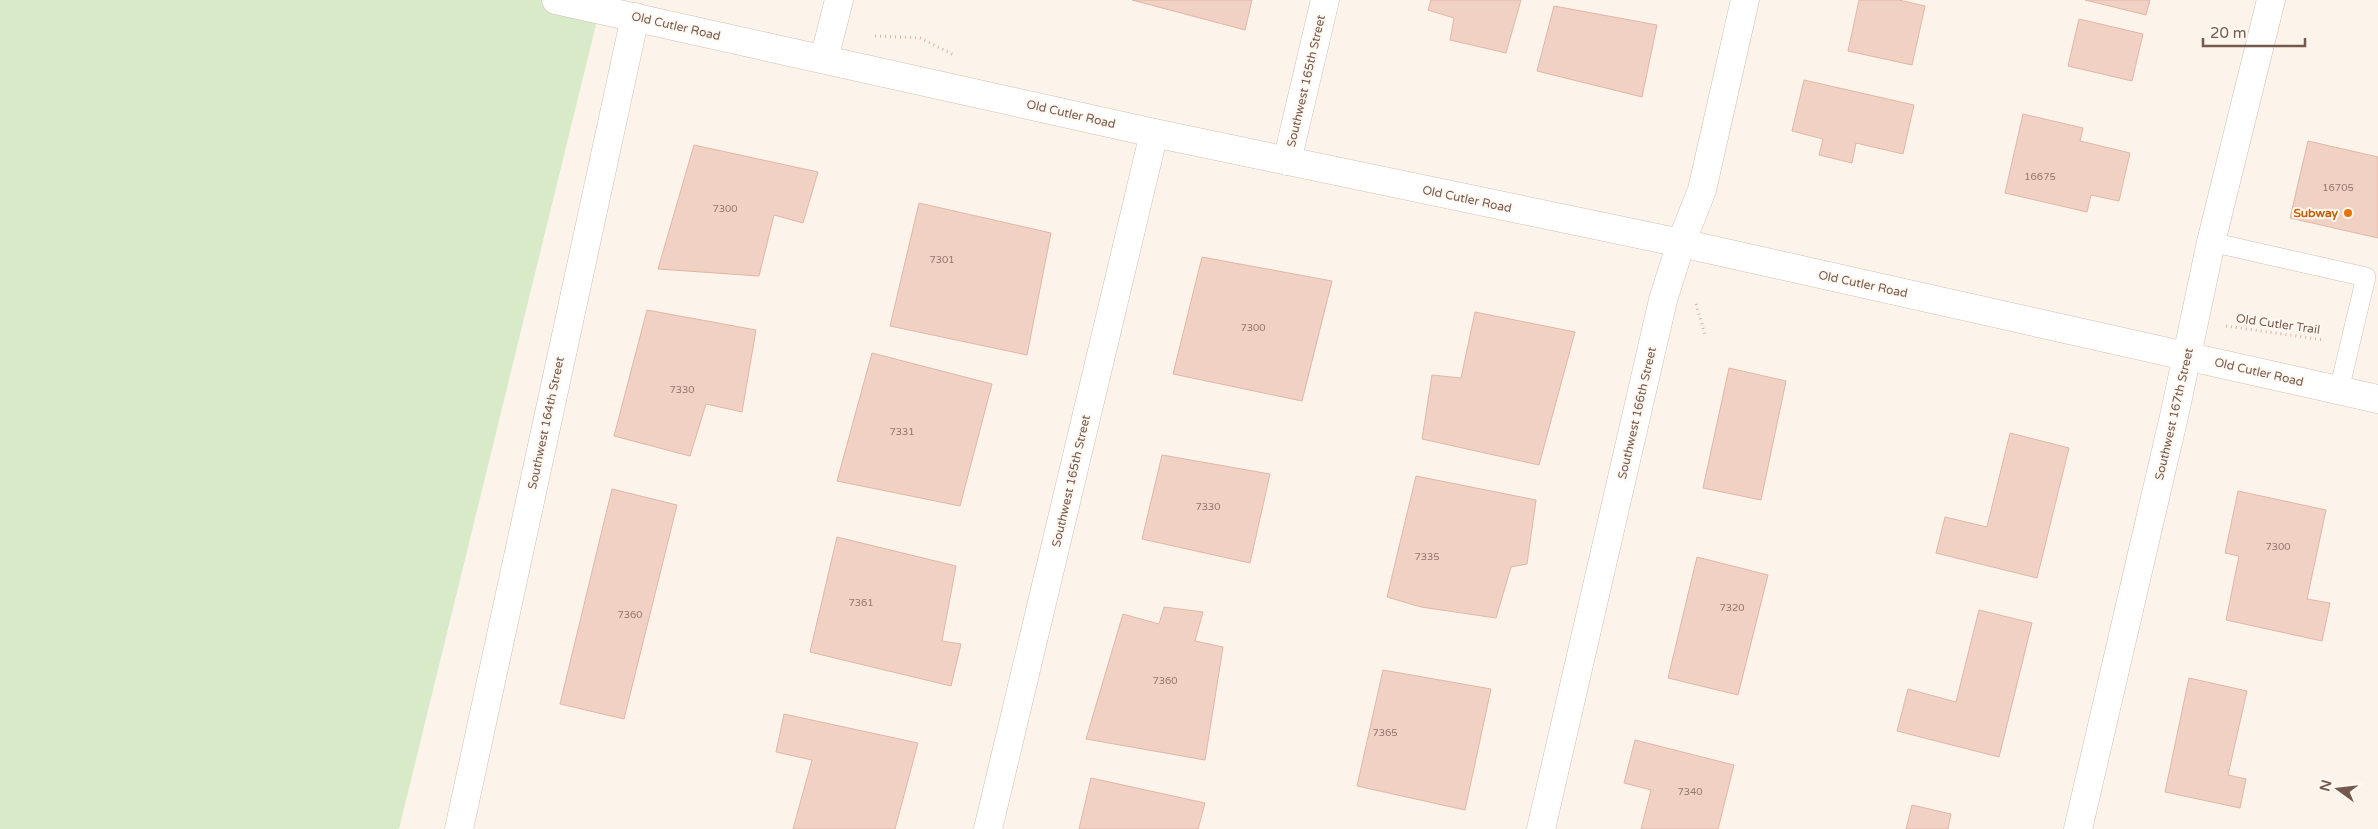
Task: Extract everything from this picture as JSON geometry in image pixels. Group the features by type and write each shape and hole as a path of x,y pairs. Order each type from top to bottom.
{"street":[{"name":"Old Cutler Road","path":"556,0 1154,133 1681,243 2378,399"},
{"path":"824,59 839,0"},
{"name":"Southwest 165th Street","path":"1287,161 1325,0"},
{"name":"Southwest 166th Street","path":"1541,829 1663,300 1681,243 1702,190 1744,0"},
{"name":"Southwest 167th Street","path":"2078,829 2187,356 2211,242 2271,0"},
{"name":"Southwest 164th Street","path":"459,829 635,17"},
{"name":"Southwest 165th Street","path":"988,829 1154,133"}],"lane":[{"path":"2211,242 2366,277 2339,390"}],"path":[{"path":"1695,300 1705,335"},
{"name":"Old Cutler Trail","path":"2224,326 2259,329 2330,341"}],"green space":[{"path":"0,0 602,0 399,829 0,829"}],"building":[{"path":"1132,0 1252,0 1245,30"},
{"path":"1431,0 1521,0 1506,53 1450,40 1454,18 1428,10"},
{"path":"1859,0 1899,0 1925,6 1912,65 1848,51"},
{"path":"2085,0 2150,0 2146,15"},
{"path":"1554,6 1657,25 1642,97 1537,71"},
{"path":"2079,19 2143,34 2132,81 2068,66"},
{"path":"1804,80 1914,105 1903,154 1856,143 1852,163 1819,155 1823,139 1792,131"},
{"path":"2023,114 2083,128 2080,141 2130,153 2119,201 2091,195 2087,212 2005,193"},
{"path":"2308,141 2378,157 2378,238 2290,218"},
{"path":"694,145 818,172 803,223 774,215 759,276 658,269"},
{"path":"919,203 1051,233 1027,355 890,326"},
{"path":"1202,257 1332,281 1302,401 1173,374"},
{"path":"647,310 756,330 742,412 706,404 690,456 614,436"},
{"path":"1475,312 1575,332 1539,465 1422,439 1432,375 1461,378"},
{"path":"872,353 992,384 960,506 837,481"},
{"path":"1729,368 1786,381 1761,500 1703,488"},
{"path":"2010,433 2069,448 2037,578 1936,553 1945,517 1987,527"},
{"path":"1162,455 1270,474 1250,563 1142,539"},
{"path":"1416,476 1536,500 1527,564 1511,567 1496,618 1421,607 1387,597"},
{"path":"612,489 677,505 624,719 560,704"},
{"path":"2238,491 2326,510 2307,599 2330,603 2322,641 2226,620 2239,556 2225,553"},
{"path":"837,537 956,566 942,641 961,644 951,686 810,652"},
{"path":"1697,557 1768,575 1738,695 1668,678"},
{"path":"1164,607 1203,612 1195,641 1223,647 1205,760 1086,739 1123,614 1159,624"},
{"path":"1979,610 2032,623 1999,757 1897,731 1908,689 1956,702"},
{"path":"1383,670 1491,689 1465,810 1357,786"},
{"path":"2189,678 2247,691 2228,775 2246,779 2240,808 2165,792"},
{"path":"784,714 918,743 895,829 793,829 812,760 776,752"},
{"path":"1635,740 1734,765 1718,829 1641,829 1651,790 1624,783"},
{"path":"1091,778 1205,803 1198,829 1079,829"},
{"path":"1912,805 1951,814 1948,829 1906,829"}],"place":[{"name":"Subway","path":"2348,213"}]}
